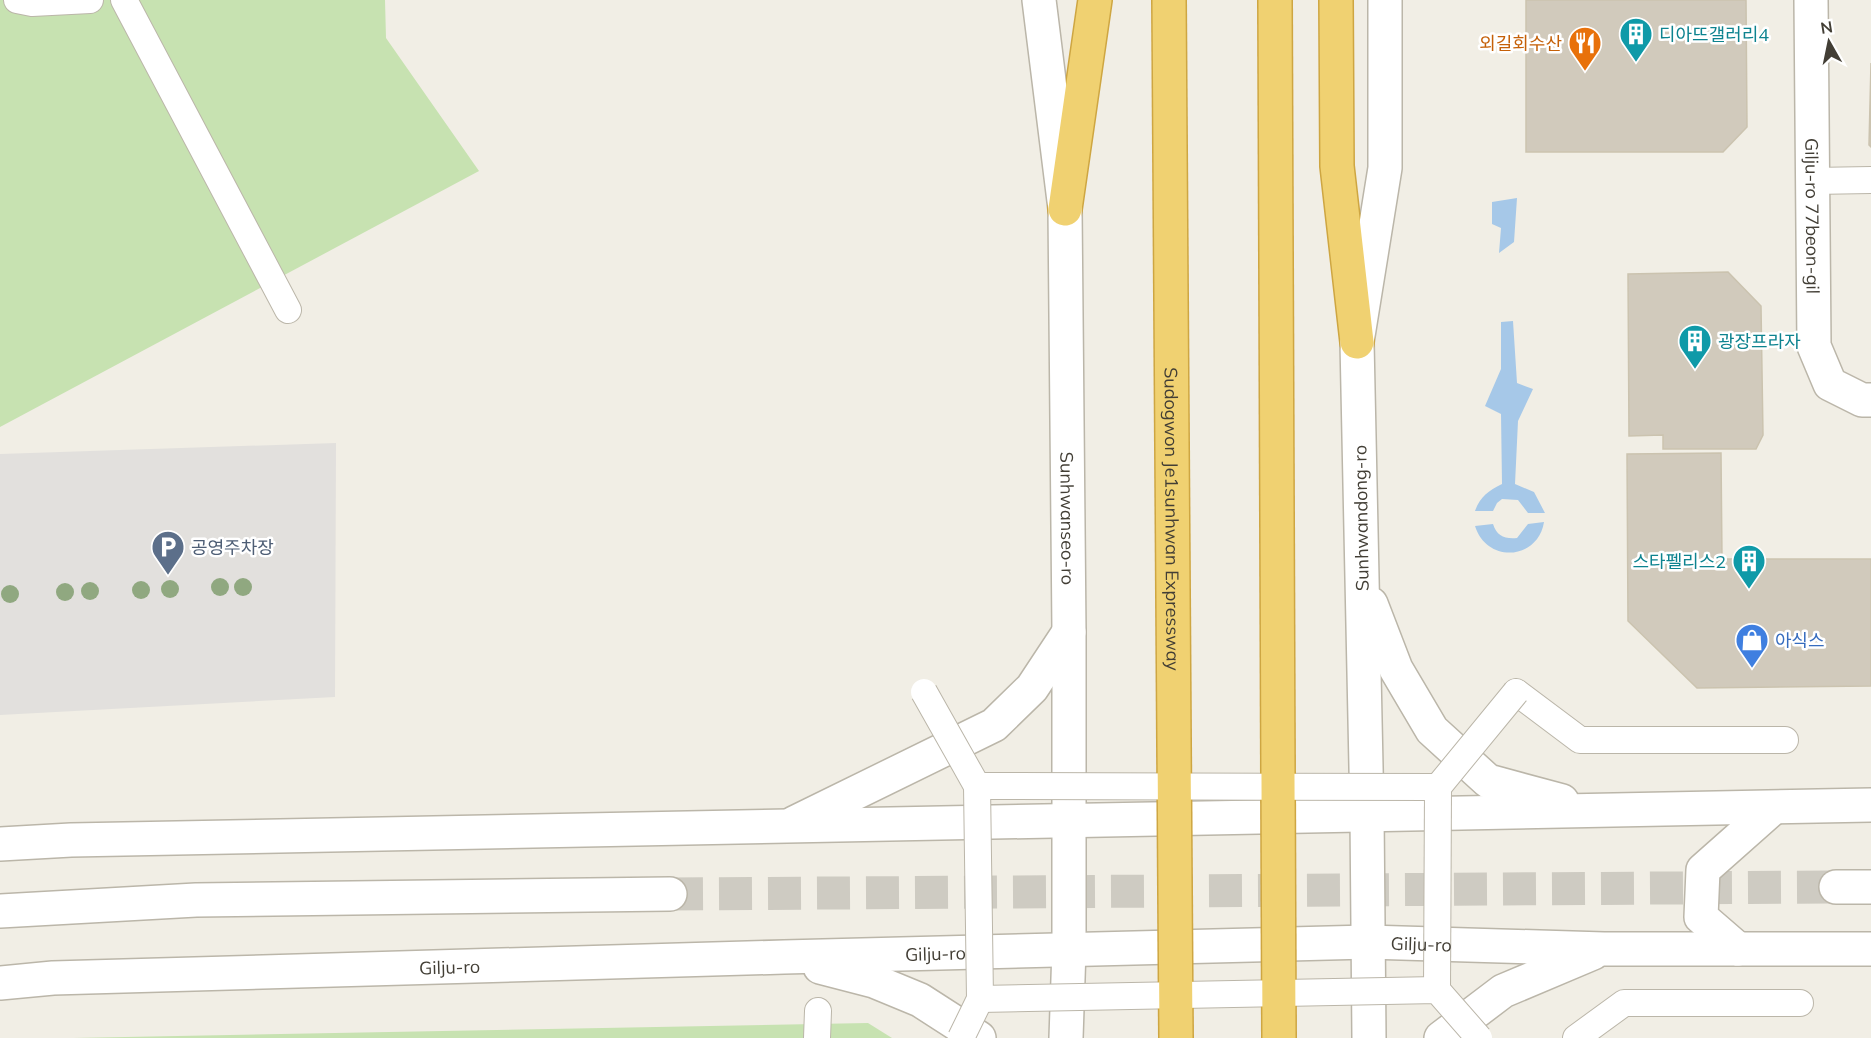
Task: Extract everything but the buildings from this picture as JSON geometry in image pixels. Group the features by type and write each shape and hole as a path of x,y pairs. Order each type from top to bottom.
{"highway":[{"name":"Sudogwon Je1sunhwan Expressway","path":"1169,0 1176,1038"},
{"path":"1275,0 1279,1038"},
{"path":"1336,0 1336,166 1357,342"},
{"path":"1065,209 1095,2"}],"street":[{"path":"17,0 32,3 90,0"},
{"path":"124,0 288,310"},
{"name":"Sunhwanseo-ro","path":"1039,0 1065,209 1070,820 1066,1038"},
{"name":"Sunhwandong-ro","path":"1369,1038 1367,814 1357,342 1385,168 1385,0"},
{"name":"Gilju-ro 77beon-gil","path":"1811,0 1815,346 1830,384 1862,400 1871,400"},
{"path":"1813,181 1871,180"},
{"path":"1362,583 1396,669 1432,730 1488,781 1599,811"},
{"path":"788,826 994,725 1032,688 1069,632"},
{"path":"924,692 977,786 980,999 961,1038"},
{"path":"1479,1038 1437,990 1438,788 1516,692 1580,740 1785,740"},
{"path":"977,786 1438,788"},
{"path":"0,844 71,840 1871,805"},
{"path":"1738,949 1701,917 1703,870 1773,807"},
{"path":"1836,887 1871,887"},
{"path":"0,911 196,900 670,894"},
{"name":"Gilju-ro","path":"0,982 65,978 1368,942 1604,949 1871,949"},
{"path":"1441,1038 1503,991 1604,949"},
{"path":"784,957 874,981 911,996 979,1038"},
{"path":"980,999 1437,990"},
{"path":"1576,1038 1624,1003 1800,1003"},
{"path":"818,1011 818,1038"}],"green space":[{"path":"0,0 385,0 386,38 479,171 0,427"},
{"path":"868,1023 892,1038 73,1038"}],"shaded area":[{"name":"공영주차장","path":"336,443 335,697 0,715 0,454"}],"water":[{"path":"1517,198 1514,242 1499,253 1501,228 1492,224 1492,202"},
{"path":"1513,321 1517,383 1533,389 1518,421 1515,484 1534,492 1545,513 1528,513 1518,500 1502,499 1493,511 1475,511 1485,495 1502,484 1501,414 1485,406 1501,369 1501,322"},
{"path":"1544,522 1540,535 1532,544 1523,550 1512,552 1490,547 1481,538 1475,526 1493,524 1502,536 1517,538 1528,524"}],"tunnel":[{"path":"670,894 1836,887"}],"place":[{"name":"디아뜨갤러리4","path":"1636,63"},
{"name":"외길회수산","path":"1585,72"},
{"name":"광장프라자","path":"1695,370"},
{"name":"공영주차장","path":"168,576"},
{"name":"스타펠리스2","path":"1749,590"},
{"name":"아식스","path":"1752,669"}]}
